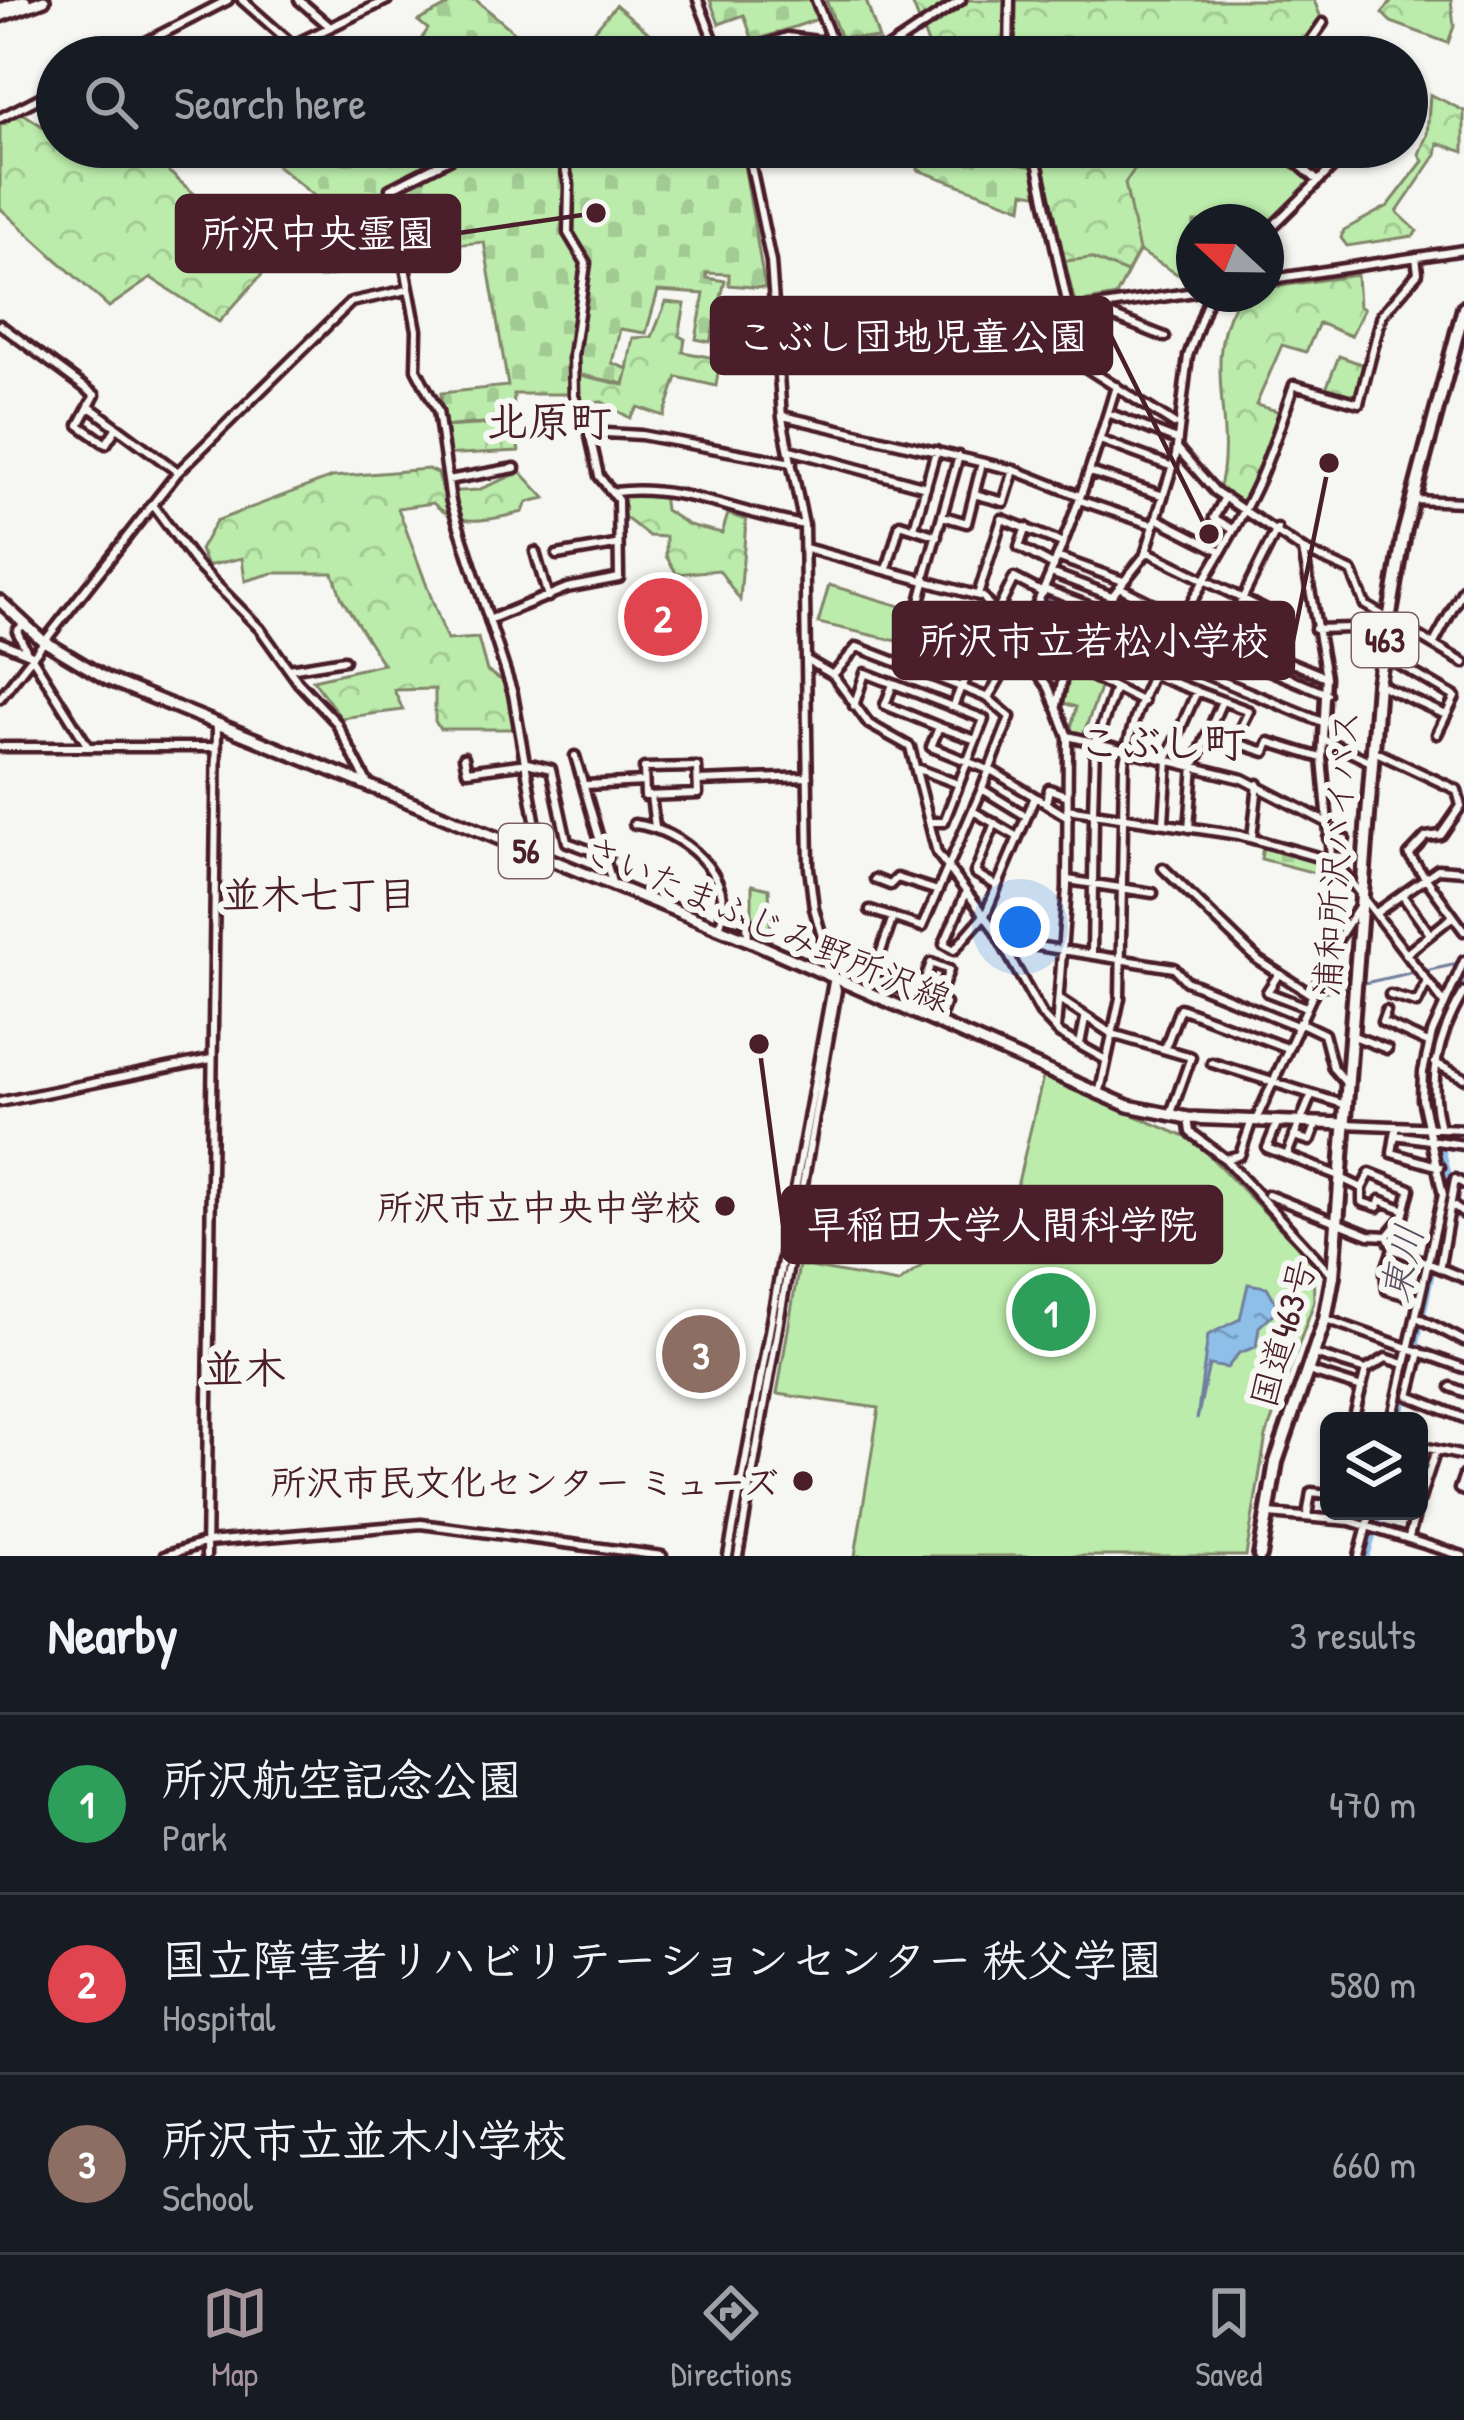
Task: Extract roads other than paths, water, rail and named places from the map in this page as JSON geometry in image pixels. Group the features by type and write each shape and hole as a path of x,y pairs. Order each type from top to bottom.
{"highway":[{"name":"浦和所沢バイパス","path":"1345,1124 1378,684 1414,500 1464,308"},
{"name":"国道463号","path":"1260,1556 1282,1441 1325,1318 1333,1276 1345,1124"}],"main road":[{"path":"0,12 25,0"},
{"path":"0,12 44,0"},
{"name":"さいたまふじみ野所沢線","path":"0,601 42,640 106,680 748,940 1099,1094 1188,1118 1345,1124"}],"street":[{"path":"157,36 228,0"},
{"path":"242,0 283,36"},
{"path":"299,0 329,26"},
{"path":"310,36 387,0"},
{"path":"698,0 715,36"},
{"path":"816,0 830,36"},
{"path":"907,36 961,0"},
{"path":"1009,36 1010,0"},
{"path":"1314,36 1323,23"},
{"path":"0,118 36,100"},
{"path":"432,168 390,189 417,330 416,369 438,411 447,480 513,694 541,857"},
{"path":"490,619 619,578 615,492 599,476 574,396 573,356 586,263 568,233 565,168"},
{"path":"738,1556 837,990 812,895 804,525 782,416 771,262 751,168"},
{"path":"1040,168 1069,311"},
{"path":"1303,168 1318,182"},
{"path":"1284,215 1332,168"},
{"path":"1284,277 1464,250"},
{"path":"1099,1094 1112,1034 1120,959 1126,750 1143,702 1244,507 1294,385 1359,403 1372,340 1386,308 1418,273 1416,257"},
{"path":"0,698 29,654 178,472 300,358 351,302 409,287"},
{"path":"779,356 1176,296"},
{"path":"1108,309 1165,337"},
{"path":"1085,367 1108,309"},
{"path":"1056,710 1067,664 1146,551 1173,467 1193,334 1202,312"},
{"path":"0,325 95,395 79,425 106,444 117,428"},
{"path":"998,334 1085,367 1160,412 1176,428"},
{"path":"988,698 1019,646 1043,591 1090,472 1116,386"},
{"path":"91,408 178,472"},
{"path":"1108,412 1177,444 1225,497 1303,550 1350,570 1363,603 1388,623 1464,663"},
{"path":"782,416 1014,470 1080,498 1155,521 1219,550"},
{"path":"589,432 640,435 792,463"},
{"path":"1100,440 1173,467"},
{"path":"788,450 926,488"},
{"path":"914,529 936,451"},
{"path":"903,665 959,456"},
{"path":"944,516 967,523 982,463"},
{"path":"447,480 515,468"},
{"path":"974,494 1004,502 1014,470"},
{"path":"1090,472 1163,495"},
{"path":"615,492 663,490 744,515 804,525"},
{"path":"1225,497 1214,518 1231,528"},
{"path":"1414,500 1464,502"},
{"path":"152,504 197,565 260,629 336,722 370,779 370,790"},
{"path":"978,595 1002,519 1062,543"},
{"path":"887,569 899,524 938,536"},
{"path":"1026,527 1019,547 1052,569 1112,596"},
{"path":"1205,674 1277,529"},
{"path":"556,555 615,545"},
{"path":"805,548 978,595 1046,683 1068,736 1068,880 1062,1001 1056,1030"},
{"path":"1303,550 1326,677 1322,758 1331,859 1447,1007"},
{"path":"1146,551 1265,610"},
{"path":"535,552 548,597"},
{"path":"1057,556 1185,620"},
{"path":"953,707 1014,578 1100,614 1205,674 1325,723"},
{"path":"1433,645 1464,588"},
{"path":"1315,629 1388,623"},
{"path":"24,625 16,632 88,747"},
{"path":"0,642 29,654"},
{"path":"833,675 854,646 988,698 1010,717 949,872 922,927 870,910"},
{"path":"1326,677 1258,649 1252,663 1327,694"},
{"path":"1383,655 1455,697 1437,734"},
{"path":"289,669 344,660"},
{"path":"807,660 833,675 872,726 906,743 916,768 930,842 1000,940 1040,1012 1056,1030 1106,1060"},
{"path":"1067,664 1143,702"},
{"path":"854,706 865,673 984,719 944,822 929,822"},
{"path":"1156,676 1249,711 1234,742 1265,752 1269,742 1322,758"},
{"path":"893,684 885,705 976,740"},
{"path":"1378,684 1446,716"},
{"path":"1092,954 1095,743 1115,688"},
{"path":"1163,824 1167,760 1197,691"},
{"path":"1189,828 1194,766 1222,700"},
{"path":"206,1556 217,724"},
{"path":"939,727 931,747 989,770 1067,813 1094,813 1252,838 1331,859 1344,857"},
{"path":"1068,736 1258,784 1326,822"},
{"path":"1323,739 1457,790 1462,807 1442,836 1426,837 1409,856 1464,931"},
{"path":"0,747 216,747"},
{"path":"575,756 614,886"},
{"path":"464,757 467,771 524,763 551,769 567,842 608,857"},
{"path":"697,767 698,794 645,796 644,782 644,768 697,767"},
{"path":"916,768 958,784"},
{"path":"698,781 808,777"},
{"path":"585,785 644,782"},
{"path":"1252,838 1258,784"},
{"path":"982,789 1026,816"},
{"path":"1046,803 1049,789 1065,796"},
{"path":"651,796 655,827"},
{"path":"965,895 944,944 954,950 984,916 1035,797"},
{"path":"973,811 1016,836"},
{"path":"634,824 684,840 703,859 724,916 719,928"},
{"path":"995,824 975,873 998,886"},
{"path":"1328,838 1345,839"},
{"path":"1163,868 1278,973 1312,995"},
{"path":"1376,914 1438,869 1464,871"},
{"path":"875,879 890,885 897,878 938,891"},
{"path":"1068,880 1153,893"},
{"path":"1402,896 1430,934"},
{"path":"1225,1159 1240,1155 1360,899"},
{"path":"724,916 747,922 748,940"},
{"path":"867,992 893,916"},
{"path":"1406,954 1452,917"},
{"path":"1000,940 1174,968 1186,981 1324,1034 1333,1068 1347,1084"},
{"path":"919,995 931,963 949,970 937,1001"},
{"path":"1435,1263 1443,1195 1438,1140 1421,1093 1429,1043 1463,963"},
{"path":"1278,973 1267,992 1306,1007"},
{"path":"1390,995 1417,1004 1422,975"},
{"path":"872,978 945,1004 938,1023"},
{"path":"728,1556 834,979"},
{"path":"1435,1128 1435,1063 1447,1007 1464,992"},
{"path":"1062,1001 1112,1034 1191,1057 1170,1115"},
{"path":"1165,1048 1180,1008 1288,1048"},
{"path":"1386,1011 1382,1022 1429,1043"},
{"path":"1080,1045 1085,1019"},
{"path":"1351,1035 1387,1049"},
{"path":"0,1102 211,1058"},
{"path":"1212,1063 1346,1106"},
{"path":"1435,1063 1464,1078"},
{"path":"1287,1156 1311,1096"},
{"path":"1188,1118 1190,1132 1225,1159 1333,1276"},
{"path":"1278,1121 1267,1148 1362,1188"},
{"path":"1294,1136 1310,1142 1317,1123"},
{"path":"1345,1124 1464,1145"},
{"path":"1396,1131 1464,1129"},
{"path":"1396,1131 1392,1153 1440,1167"},
{"path":"1246,1141 1256,1144"},
{"path":"1387,1237 1405,1210 1410,1189 1370,1173 1362,1188 1363,1202 1378,1208 1381,1200 1405,1210"},
{"path":"1464,1184 1455,1179 1453,1206 1420,1299 1409,1396 1464,1418"},
{"path":"1268,1195 1338,1224 1387,1237"},
{"path":"1453,1206 1464,1214"},
{"path":"1387,1237 1393,1250 1385,1273 1388,1290 1420,1299"},
{"path":"1393,1250 1464,1278"},
{"path":"1325,1318 1464,1368"},
{"path":"1420,1318 1464,1341"},
{"path":"1394,1412 1404,1364 1414,1350"},
{"path":"1314,1353 1366,1370"},
{"path":"1355,1412 1366,1370 1386,1358 1404,1364"},
{"path":"1308,1371 1362,1388"},
{"path":"1451,1387 1464,1392"},
{"path":"1428,1448 1464,1456"},
{"path":"1428,1474 1436,1450"},
{"path":"1464,1474 1459,1490 1464,1491"},
{"path":"1307,1516 1311,1492 1320,1493"},
{"path":"1267,1514 1372,1528 1463,1556"},
{"path":"1359,1556 1372,1520"},
{"path":"1408,1537 1413,1520"},
{"path":"164,1556 207,1542 432,1524 662,1556"}],"water":[{"path":"1048,600 1086,612 1055,672 1027,645"},
{"path":"1248,1284 1267,1287 1279,1308 1259,1327 1256,1347 1239,1353 1227,1368 1209,1365 1197,1420 1208,1335 1240,1319"}],"waterway":[{"path":"1425,971 1462,963"},
{"path":"1360,984 1415,972"},
{"name":"東川","path":"1400,1412 1449,1184 1429,1103 1429,1077 1437,1038 1464,981"},
{"path":"1317,993 1351,986"},
{"name":"東川","path":"1365,1556 1376,1520"}],"place":[{"name":"所沢中央霊園","path":"596,213"},
{"name":"所沢市立若松小学校","path":"1329,463"},
{"name":"こぶし団地児童公園","path":"1209,534"},
{"name":"国立障害者リハビリテーションセンター 秩父学園","path":"663,617"},
{"name":"早稲田大学人間科学院","path":"759,1044"},
{"name":"所沢市立中央中学校","path":"725,1206"},
{"name":"所沢航空記念公園","path":"1051,1312"},
{"name":"所沢市立並木小学校","path":"701,1354"},
{"name":"所沢市民文化センター ミューズ","path":"803,1481"}],"district":[{"name":"北原町","path":"549,420"},
{"name":"こぶし町","path":"1162,741"},
{"name":"並木七丁目","path":"319,893"},
{"name":"並木","path":"244,1367"}]}
